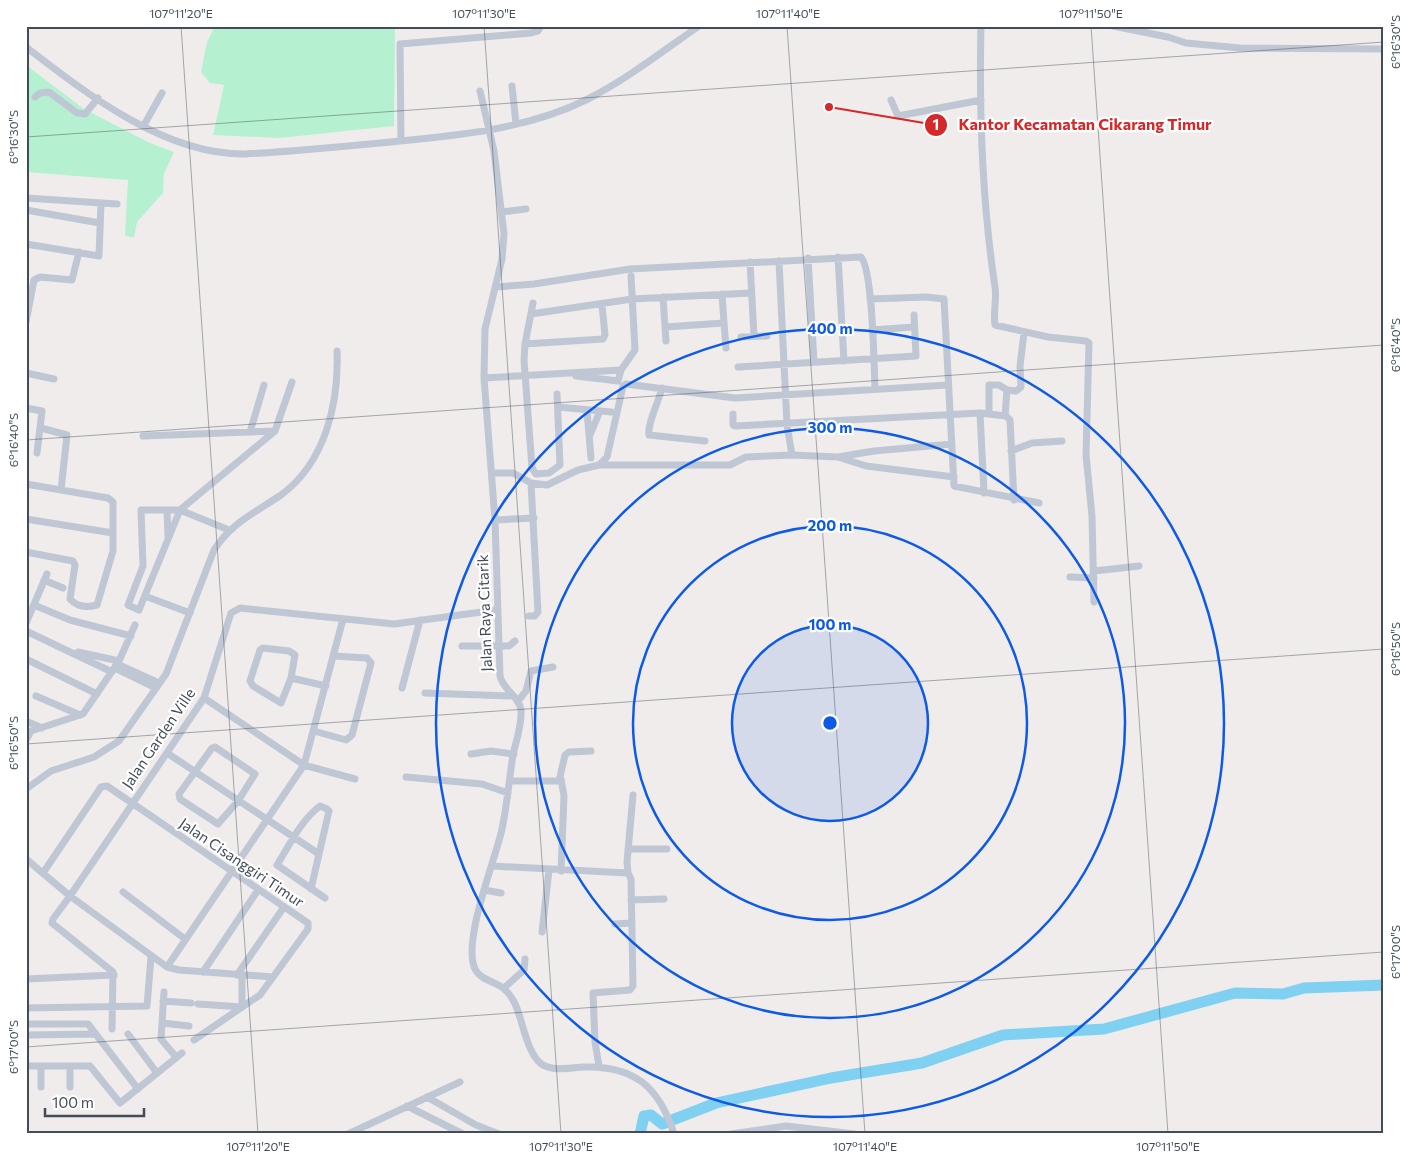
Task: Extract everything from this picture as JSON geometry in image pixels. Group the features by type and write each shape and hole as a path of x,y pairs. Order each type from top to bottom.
{"street":[{"path":"401,141 400,44 531,33 538,31 541,26"},
{"path":"26,47 98,98 144,126 197,149 224,154 297,151 401,141 488,131 516,124 588,99 614,85 699,26"},
{"path":"982,26 981,100 988,248 995,287 994,322 998,327 1024,333 1086,341 1089,344 1086,455 1092,516 1094,602"},
{"path":"1113,26 1168,37 1186,43 1240,48 1384,49"},
{"path":"512,86 516,124"},
{"name":"Jalan Raya Citarik","path":"480,91 494,151 504,234 503,251 496,288 488,309 484,378 495,520 498,647 501,681 516,699 521,722 501,831 484,890 474,940 474,963 479,975 504,988 517,1007 533,1053 540,1063 554,1068 599,1066 618,1069 638,1079 656,1096 667,1114 674,1131"},
{"path":"35,97 40,93 49,92 77,113 85,114 98,98"},
{"path":"144,126 162,93"},
{"path":"891,100 898,116 981,100"},
{"path":"26,198 117,204"},
{"path":"26,244 101,255 100,223 102,203"},
{"path":"502,212 526,208"},
{"path":"26,210 100,223"},
{"path":"26,322 34,280 40,277 72,280 79,252"},
{"path":"496,288 630,269 856,256 864,259 870,299 875,389"},
{"path":"838,257 844,361"},
{"path":"808,258 814,362"},
{"path":"779,261 787,425 792,455"},
{"path":"750,262 754,336"},
{"path":"556,373 618,381 622,370 635,350 631,276"},
{"path":"530,314 602,305 632,299 751,293"},
{"path":"722,294 726,348"},
{"path":"662,297 666,340"},
{"path":"870,299 926,297 944,299 955,487 1039,504"},
{"path":"533,303 525,344 532,468 536,474 549,473 560,465 557,394"},
{"path":"525,344 603,339 605,335 602,305"},
{"path":"738,367 916,356 914,315"},
{"path":"665,327 724,323"},
{"path":"872,330 914,327"},
{"path":"989,414 988,385 999,384 1007,390 1016,391 1021,387 1020,366 1024,333"},
{"path":"741,337 767,336"},
{"path":"26,789 51,772 108,750 119,741 166,674 214,550 229,530 283,494 311,462 322,442 331,419 336,393 337,351"},
{"path":"484,378 622,370"},
{"path":"26,373 54,379"},
{"path":"229,530 180,510 141,510 143,566 128,606 139,610 180,510 275,431 292,382"},
{"path":"599,465 607,457 624,385 630,383 706,396 735,398 948,385"},
{"path":"250,432 264,385"},
{"path":"662,388 649,426 648,435 705,441"},
{"path":"1005,416 1007,390"},
{"path":"558,407 611,412"},
{"path":"26,408 42,411 37,453"},
{"path":"587,411 591,458"},
{"path":"589,436 600,411"},
{"path":"980,413 984,494"},
{"path":"733,414 733,424 735,426 787,425 980,413 1005,416 1010,420 1014,500"},
{"path":"41,428 67,435 61,490"},
{"path":"143,436 275,431"},
{"path":"1011,451 1032,443 1062,441"},
{"path":"838,458 874,451 952,444"},
{"path":"492,472 513,473 532,483 548,485 578,470 599,465 730,466 746,457 792,455 838,458 866,466 954,477"},
{"path":"529,616 535,616 538,612 532,483"},
{"path":"26,484 111,499 113,550 99,602 94,606 83,607 75,604 70,599 75,565 73,561 26,552"},
{"path":"167,510 168,540"},
{"path":"495,520 534,518"},
{"path":"26,519 113,533"},
{"path":"1070,577 1139,566"},
{"path":"26,623 46,577 63,588"},
{"path":"145,596 190,612"},
{"path":"34,605 70,620 131,636"},
{"name":"Jalan Garden Ville","path":"114,975 111,970 53,925 53,919 204,698 231,613 235,609 394,624 496,610"},
{"path":"167,967 304,765 343,619"},
{"path":"402,688 420,620"},
{"path":"26,740 31,731 83,714 116,666 136,625"},
{"path":"26,631 65,650 116,666 158,686"},
{"path":"462,646 498,647 510,646 515,642"},
{"path":"269,648 294,653 290,678 281,703 253,686 250,678 260,650 269,648"},
{"path":"65,650 116,666"},
{"path":"314,731 346,740 352,735 371,663 367,658 334,656"},
{"path":"26,659 97,694"},
{"path":"424,693 516,699 526,691 530,673 552,667"},
{"path":"290,678 326,686"},
{"path":"36,696 80,715"},
{"path":"204,698 304,765 354,779"},
{"path":"26,721 42,728"},
{"path":"213,746 254,773 255,776 238,800 221,823 212,822 179,796 194,771 213,746"},
{"path":"471,754 491,751 514,754"},
{"path":"561,871 564,796 561,779 565,756 568,752 591,751"},
{"path":"167,753 319,854"},
{"path":"406,777 482,784 508,793"},
{"path":"510,781 549,782 561,779"},
{"name":"Jalan Cisanggiri Timur","path":"43,873 101,787 107,786 309,926 273,977"},
{"path":"599,1066 592,996 596,992 632,988 632,923 628,848 633,795"},
{"path":"311,889 329,811 320,806 312,812 277,865 311,889 325,898"},
{"path":"628,848 667,849"},
{"path":"26,859 70,896 167,967 203,972 273,977"},
{"path":"492,866 628,873"},
{"path":"542,932 548,870"},
{"path":"203,972 258,890"},
{"path":"484,890 501,893"},
{"path":"123,892 185,939"},
{"path":"631,900 664,898"},
{"path":"242,1006 240,975 284,907"},
{"path":"615,924 632,923"},
{"path":"26,1008 147,1006 151,957"},
{"path":"504,988 524,970 525,959"},
{"path":"26,979 114,975 112,1028"},
{"path":"194,1040 260,995 273,977"},
{"path":"26,1066 90,1066 120,1103 179,1055 161,1039 164,992"},
{"path":"163,1001 242,1006"},
{"path":"26,1024 88,1024 138,1089"},
{"path":"162,1024 189,1026"},
{"path":"26,1035 94,1034"},
{"path":"128,1034 157,1073"},
{"path":"41,1066 41,1087"},
{"path":"70,1066 70,1087"},
{"path":"348,1134 460,1082"},
{"path":"427,1097 476,1125 499,1134"},
{"path":"407,1106 463,1134"},
{"path":"731,1134 786,1126 854,1134"}],"green space":[{"path":"215,26 395,26 394,126 279,138 213,135 224,85 210,83 201,72 207,42"},
{"path":"26,65 84,109 150,143 174,152 164,174 163,193 137,222 134,237 125,236 128,180 26,172"}],"waterway":[{"path":"640,1134 644,1116 651,1115 662,1124 716,1103 831,1078 922,1063 1003,1035 1104,1029 1235,993 1283,994 1304,988 1384,985"}],"place":[{"name":"Kantor Kecamatan Cikarang Timur","path":"829,107"}]}
